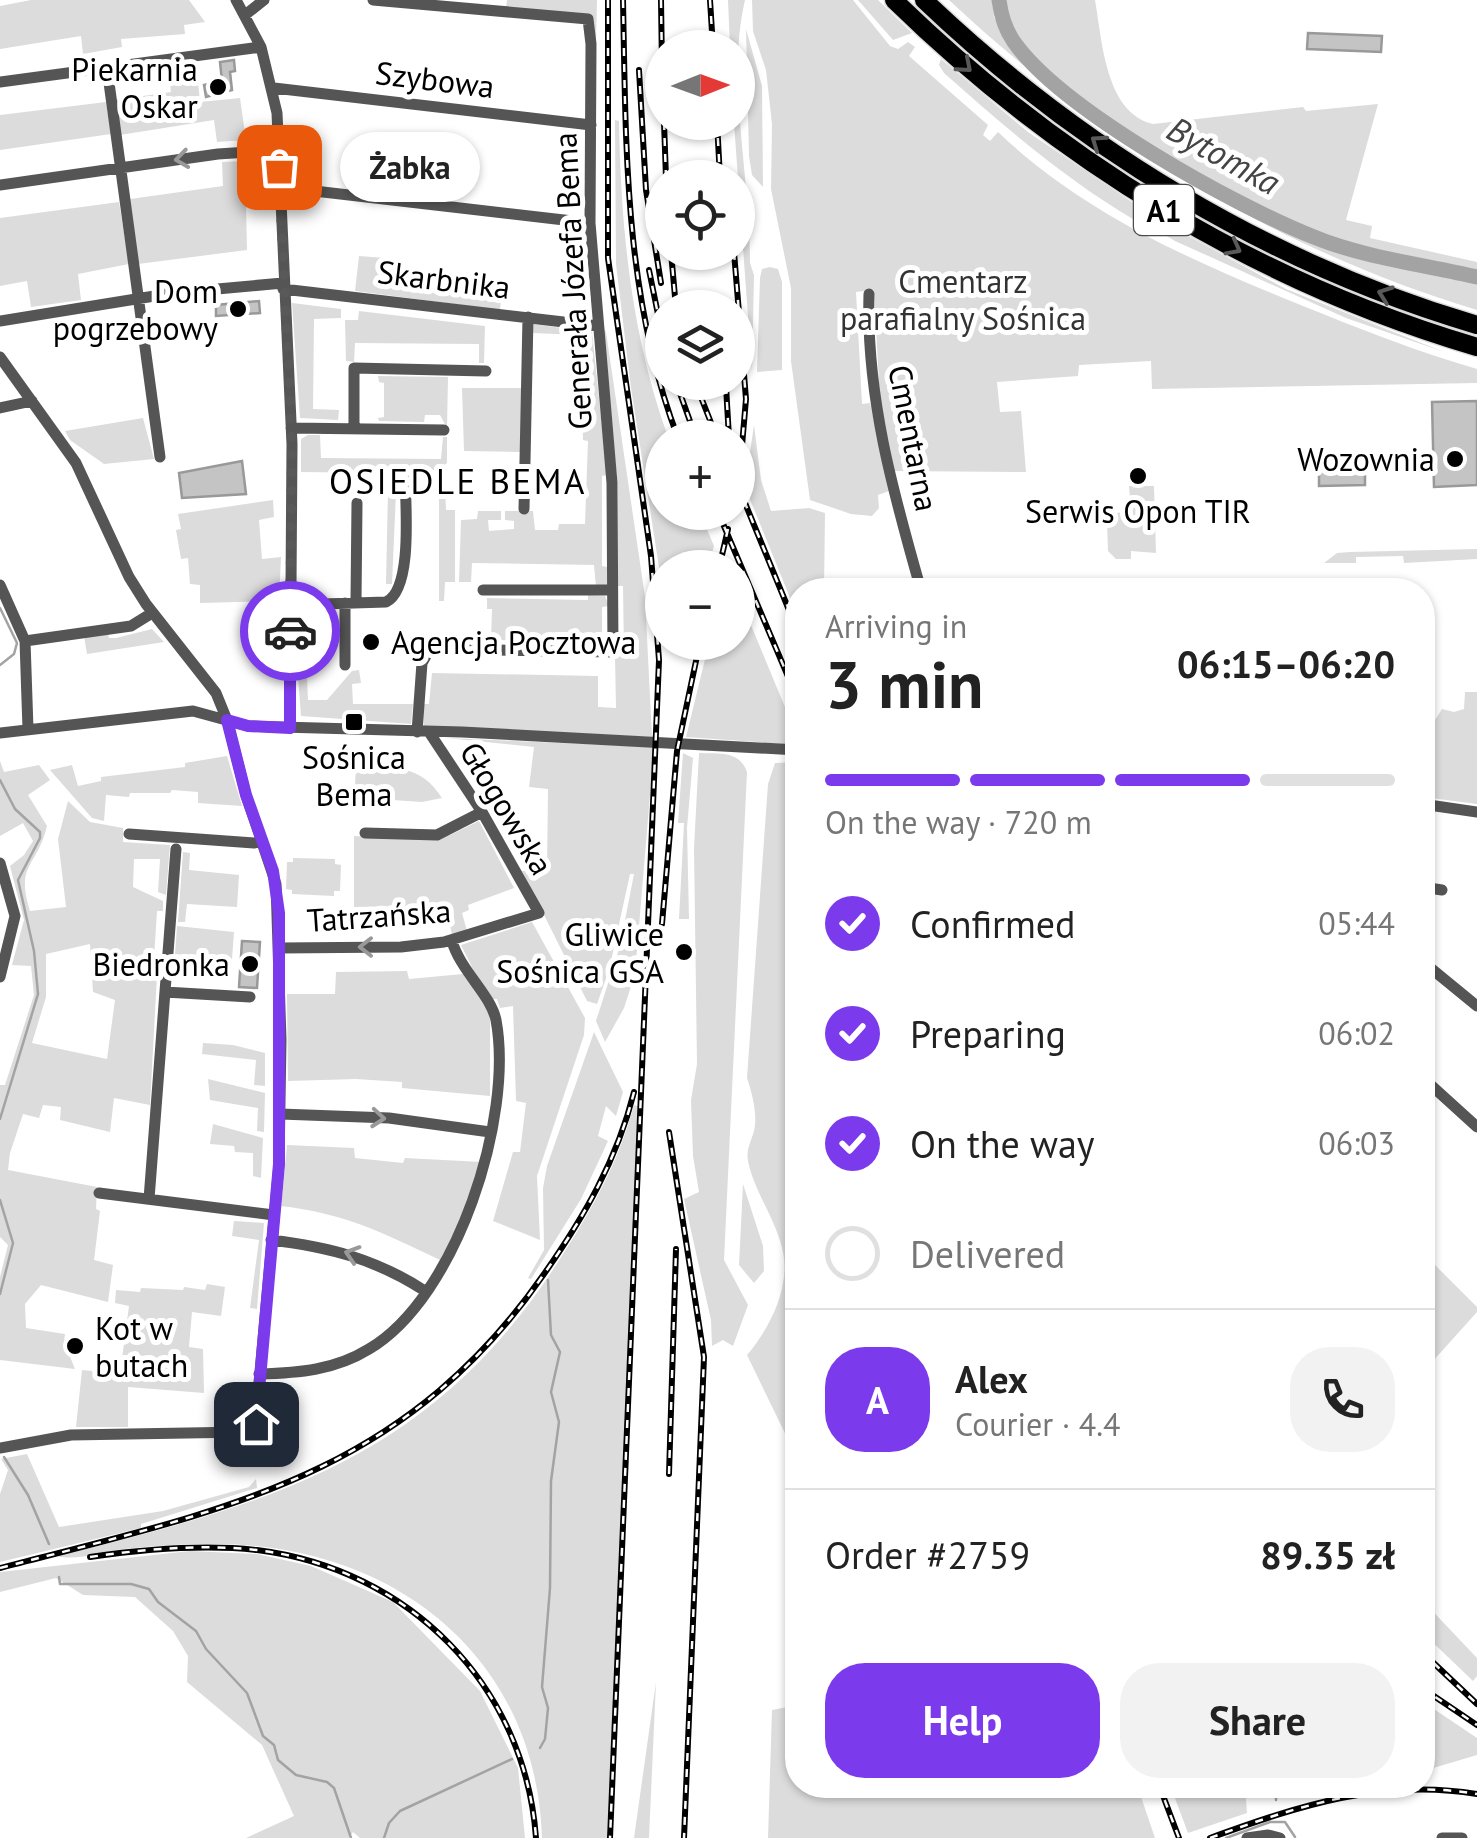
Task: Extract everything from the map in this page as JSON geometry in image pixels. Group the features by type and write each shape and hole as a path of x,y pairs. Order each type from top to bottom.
{"highway":[{"name":"A1","path":"894,0 1035,124 1184,222 1329,294 1477,347"},
{"name":"A1","path":"924,0 1044,103 1188,200 1333,272 1477,326"}],"street":[{"path":"236,0 261,47 274,88 279,150 291,428 290,728"},
{"path":"245,14 264,0"},
{"name":"Generała Józefa Bema","path":"374,0 588,20 590,29 590,223 612,483 613,652 428,650 422,663 423,732"},
{"path":"0,82 261,47"},
{"path":"106,68 160,457"},
{"name":"Szybowa","path":"274,88 591,125"},
{"path":"0,185 279,150"},
{"path":"280,188 590,223"},
{"name":"Skarbnika","path":"0,321 139,299 283,286 598,326"},
{"name":"Cmentarna","path":"869,294 877,417 918,578"},
{"path":"524,510 528,318"},
{"path":"0,357 84,476 129,577 152,613 211,686 227,720 276,884 280,948 280,1114 254,1427 245,1432 70,1435 0,1448"},
{"path":"354,429 354,368 486,371"},
{"path":"0,408 32,401"},
{"path":"291,428 444,430"},
{"path":"290,604 388,602 402,584 405,472"},
{"path":"345,665 357,503"},
{"path":"0,585 25,641 28,729"},
{"path":"483,590 612,590"},
{"path":"25,641 131,626 152,613"},
{"path":"0,733 176,711 200,712 248,726 785,749"},
{"name":"Głogowska","path":"423,732 482,812 538,913"},
{"path":"1435,806 1477,812"},
{"path":"364,833 437,835 482,812"},
{"path":"128,834 254,843 262,840"},
{"path":"148,1199 176,849"},
{"path":"0,863 15,916 0,977"},
{"path":"1435,889 1442,890"},
{"name":"Tatrzańska","path":"280,948 401,946 452,940 538,913"},
{"path":"259,1374 322,1369 369,1350 391,1332 425,1291 469,1217 482,1181 490,1132 497,1072 496,1018 462,966 452,940"},
{"path":"1435,972 1477,1006"},
{"path":"165,992 250,997"},
{"path":"1435,1089 1477,1127"},
{"path":"280,1114 389,1118 490,1132"},
{"path":"98,1193 274,1216"},
{"path":"271,1240 330,1247 381,1264 425,1291"},
{"path":"1247,1838 1280,1838"},
{"path":"1442,1838 1462,1838"}],"green space":[{"path":"31,0 189,0 205,22 184,25 185,34 121,39 122,47 83,54 81,36 0,49 0,6"},
{"path":"507,0 597,0 596,42 589,15 506,8"},
{"path":"728,0 745,0 740,30 729,30"},
{"name":"Cmentarz parafialny Sośnica","path":"752,0 853,0 890,46 898,49 908,42 915,47 909,56 988,125 983,135 990,141 998,132 1067,188 1104,211 1181,253 1262,289 1389,340 1477,369 1477,383 1152,389 1151,361 1079,365 1078,376 997,382 1000,412 1021,411 1026,472 893,471 880,402 874,290 856,292 862,404 870,403 889,491 878,495 879,508 872,516 851,514 810,500 791,361 791,288 771,189 772,124 766,70 753,30"},
{"path":"858,0 878,0 912,33 893,40"},
{"path":"949,0 992,0 994,17 1007,39 1013,32 1000,0 1095,0 1115,90 1137,117 1153,124 1303,107 1306,111 1378,104 1346,220 1372,226 1370,238 1477,262 1477,310 1332,256 1195,185 1067,99"},
{"path":"941,59 1028,132 1148,213 1143,221 1138,222 1112,206 1037,152 944,73 939,65"},
{"path":"755,61 762,86 763,187 755,178 755,160 749,156 749,140 755,140"},
{"path":"196,62 200,102 240,98 246,140 217,142 214,120 120,135 115,100 171,92 168,66"},
{"path":"106,102 111,134 0,150 0,115"},
{"path":"615,120 619,121 630,281 645,360 645,400 656,400 662,420 645,420 645,477 631,388 616,264"},
{"path":"735,140 742,140 743,160 737,160"},
{"path":"245,161 247,250 138,264 130,199 223,186 222,162"},
{"path":"119,202 129,264 78,274 81,300 31,307 27,281 0,286 0,218"},
{"path":"1155,218 1286,289 1444,352 1346,318 1175,241 1155,229"},
{"path":"359,256 385,258 384,287 501,300 500,310 355,291"},
{"path":"762,269 778,269 782,282 782,370 757,372 760,278"},
{"path":"745,270 752,270 754,290 746,290"},
{"path":"292,303 341,309 341,318 314,319 313,409 339,410 338,420 300,418"},
{"path":"359,311 485,326 484,363 479,363 479,344 355,343 354,362 346,361 345,320 358,320"},
{"path":"533,324 592,332 607,475 602,476 602,566 607,567 608,588 596,587 594,565 472,563 471,582 459,582 461,520 477,519 478,511 501,511 501,520 488,520 489,531 514,529 514,521 505,520 505,511 533,511 535,530 558,530 559,524 585,524 588,441 583,440 580,335 533,333"},
{"path":"602,326 606,332 645,597 645,660 648,660 652,737 424,726 423,704 429,704 432,673 598,676 598,707 616,708 615,656 624,655 623,586 618,586 618,488"},
{"path":"378,376 448,377 447,428 440,415 425,415 424,422 379,421 384,417 384,383 379,382"},
{"path":"462,388 521,388 521,452 464,451"},
{"path":"143,418 154,459 104,464 70,440 65,431"},
{"path":"755,433 761,480 771,511 809,508 825,513 824,578 785,578 785,585 755,512"},
{"path":"320,435 321,458 441,459 443,437 447,437 447,463 437,470 397,470 392,584 386,584 388,490 383,489 383,473 301,472 301,439"},
{"path":"1129,486 1154,486 1156,553 1131,551 1131,559 1116,559 1108,551 1107,522 1113,514 1131,510"},
{"path":"445,488 446,510 455,510 455,582 445,582 444,601 439,601 439,489"},
{"path":"273,500 274,517 259,520 262,559 281,557 279,601 200,603 200,585 190,584 188,558 181,559 176,530 181,529 178,514"},
{"path":"653,530 707,530 714,546 713,550 656,550"},
{"path":"1477,549 1477,559 1404,563 1403,556 1356,557 1356,563 1324,563 1337,553"},
{"path":"588,595 605,596 609,606 602,607 602,635 609,636 603,646 591,647 590,641 491,640 492,609 487,609 487,598 588,600"},
{"path":"152,629 164,642 87,654 84,636 108,633 109,638 116,638"},
{"path":"755,635 785,707 785,744 686,737 705,660 755,660"},
{"path":"359,670 361,683 352,684 353,704 413,704 411,724 301,716 298,675 307,678 308,700 327,700 352,671"},
{"path":"1465,692 1477,692 1477,804 1435,799 1435,720 1442,709 1464,709"},
{"path":"447,738 654,747 635,974 624,1008 605,1042 596,1021 620,946 634,874 630,874 609,970 597,1004 587,1001 522,871 547,870 548,789 529,787 534,747"},
{"path":"683,753 693,758 687,828 689,919 679,919 684,823 678,823"},
{"path":"699,753 734,757 747,772 724,1260 748,1305 733,1346 723,1340 712,1346 711,1320 684,1199 699,1192 691,1100 697,1064 694,848"},
{"path":"227,756 242,806 198,803 198,792 106,795 104,821 92,818 50,770 72,765 78,786 101,781 101,777 185,767 185,763"},
{"path":"0,761 4,772 39,765 50,780 28,795 47,826 26,874 30,911 66,907 58,839 68,801 90,822 123,828 123,842 170,845 166,895 158,892 160,859 134,859 133,887 163,901 163,911 157,911 150,1105 114,1098 110,1132 60,1120 61,1107 43,1105 39,1118 23,1114 10,1153 8,1170 97,1187 96,1209 100,1211 94,1260 113,1265 108,1302 41,1285 25,1304 26,1328 65,1334 64,1342 75,1369 0,1360 0,1277 8,1245 0,1237 0,1085 5,1085 34,995 31,966 12,965 24,920 10,866 33,841 23,823 0,836","holes":["90,944 93,992 115,1000 107,1059 32,1043 46,997 46,954"]},
{"path":"775,763 785,763 785,1433 747,1355 777,1305 784,1277 779,1237 748,1161 755,1118 747,1078 768,784"},
{"path":"356,765 415,773 442,798 422,802 363,798 364,787 355,786"},
{"path":"479,821 514,888 468,905 469,910 462,913 467,931 452,935 447,910 403,916 403,906 354,907 354,836 417,839 450,835"},
{"path":"183,852 190,853 189,870 239,875 237,907 187,904 185,922 178,922"},
{"path":"293,858 335,859 335,864 341,865 340,891 334,891 334,896 292,894 292,890 286,889 287,862 293,862"},
{"path":"532,922 585,1018 584,1035 537,1176 540,1240 493,1221 513,1152 520,1152 526,1103 516,1101 513,1006 500,1008 497,999 488,999 461,945"},
{"path":"177,926 234,932 232,959 175,954"},
{"path":"407,971 409,979 463,974 490,1014 490,1096 402,1088 402,1082 288,1081 287,994 335,994 336,972"},
{"path":"594,1032 623,1092 616,1116 606,1106 598,1136 608,1141 581,1199 531,1279 528,1278 544,1250 543,1188 547,1166"},
{"path":"203,1043 265,1053 265,1086 254,1085 256,1060 202,1054"},
{"path":"208,1079 265,1093 264,1132 257,1131 258,1108 210,1100"},
{"path":"634,1105 640,1107 607,1838 542,1838 533,1772 513,1713 481,1662 440,1620 391,1587 335,1563 274,1548 187,1544 81,1557 57,1556 208,1516 276,1492 341,1463 401,1427 457,1383 509,1329 558,1262 602,1186"},
{"path":"213,1124 263,1138 261,1178 253,1176 253,1153 210,1144"},
{"path":"287,1145 354,1148 355,1158 403,1163 405,1158 482,1162 465,1215 440,1260 345,1219 281,1206"},
{"path":"743,1184 763,1246 764,1271 754,1283 739,1265"},
{"path":"234,1221 264,1223 257,1309 250,1308 259,1240 232,1236"},
{"path":"1435,1265 1477,1307 1477,1312 1435,1359"},
{"path":"207,1284 225,1287 221,1316 192,1312 189,1347 203,1349 204,1393 128,1387 128,1427 76,1427 82,1370 120,1374 129,1306 115,1303 116,1290 205,1290"},
{"path":"27,1454 59,1527 163,1511 249,1487 256,1479 257,1488 141,1524 141,1528 0,1562 0,1494 8,1470 1,1459"},
{"path":"190,1551 257,1554 311,1566 393,1602 480,1691 518,1768 525,1838 360,1838 353,1832 349,1838 246,1838 294,1816 262,1745 187,1682 188,1656 173,1631 135,1597 83,1595 56,1578 0,1592 0,1572"},
{"path":"1435,1614 1477,1658 1477,1676 1473,1681 1435,1645"},
{"path":"656,1682 649,1838 634,1838"},
{"path":"785,1707 785,1798 1141,1798 1155,1838 768,1838 772,1710"},
{"path":"1435,1710 1477,1738 1477,1755 1435,1767"},
{"path":"1175,1798 1246,1798 1247,1813 1188,1833"}],"building":[{"path":"1308,33 1382,36 1381,52 1307,49"},
{"path":"234,60 235,71 230,72 232,90 206,97 204,85 222,81 220,62"},
{"name":"Dom pogrzebowy","path":"259,301 260,313 216,316 216,305"},
{"name":"Wozownia","path":"1477,401 1477,485 1434,487 1432,402"},
{"path":"242,461 246,494 182,498 179,473"},
{"path":"1365,469 1365,485 1319,486 1319,470"},
{"name":"Biedronka","path":"242,941 260,942 257,988 239,987"}],"waterway":[{"name":"Bytomka","path":"999,0 1011,37 1037,69 1109,125 1197,180 1280,223 1333,244 1477,277"},
{"path":"0,608 17,643 14,654 0,665"},
{"path":"0,780 15,809 40,832 18,880 34,951 38,994 0,1119"},
{"path":"0,1200 13,1243 0,1294"},
{"path":"540,1748 545,1739 548,1708 542,1687 550,1588 551,1481 559,1422 551,1392 560,1352 551,1335 548,1280"},
{"path":"4,1457 28,1495 49,1544"},
{"path":"59,1577 60,1584 131,1584 149,1589 158,1602 196,1631 206,1649 247,1693 263,1736 274,1745 278,1760 296,1775 327,1782 334,1788 351,1838"},
{"path":"384,1838 389,1823 400,1811 512,1759"},
{"path":"1226,1838 1270,1822 1285,1822 1295,1837"}],"railway":[{"path":"608,0 608,258 651,556 659,660 610,1838"},
{"path":"623,0 631,222 647,331 672,420"},
{"path":"661,0 661,30"},
{"path":"710,0 712,30"},
{"path":"639,70 646,190 661,283"},
{"path":"665,140 665,160"},
{"path":"718,140 719,160"},
{"path":"649,270 653,290"},
{"path":"673,270 674,290"},
{"path":"735,270 746,399 744,420"},
{"path":"682,400 690,420"},
{"path":"702,400 710,420"},
{"path":"727,400 728,420"},
{"path":"755,527 785,600"},
{"path":"726,530 785,669"},
{"path":"723,550 728,530"},
{"path":"662,924 677,751 696,660"},
{"path":"0,1568 233,1503 303,1475 369,1441 431,1397 489,1343 559,1253 609,1164 634,1092"},
{"path":"669,1132 704,1357 684,1838"},
{"path":"669,1474 676,1249"},
{"path":"90,1557 173,1548 257,1550 312,1562 363,1581 409,1609 449,1644 483,1685 509,1731 527,1782 536,1838"},
{"path":"1435,1664 1477,1704"},
{"path":"1435,1697 1477,1725"},
{"path":"1435,1790 1477,1794"},
{"path":"1164,1798 1179,1838"},
{"path":"1210,1838 1275,1815 1341,1798"}],"way so far":[{"path":"279,167 292,444 290,631"}],"place":[{"name":"Piekarnia Oskar","path":"218,87"},
{"name":"Żabka","path":"279,167"},
{"name":"Dom pogrzebowy","path":"238,309"},
{"name":"Wozownia","path":"1455,459"},
{"name":"Serwis Opon TIR","path":"1138,476"},
{"name":"Agencja Pocztowa","path":"371,642"},
{"name":"Sośnica Bema","path":"354,722"},
{"name":"Gliwice Sośnica GSA","path":"684,952"},
{"name":"Biedronka","path":"250,964"},
{"name":"Kot w butach","path":"75,1346"}],"district":[{"name":"OSIEDLE BEMA","path":"458,481"}],"route":[{"path":"256,1424 279,1164 279,913 273,871 246,795 227,720 248,726 290,728 290,631"}]}
